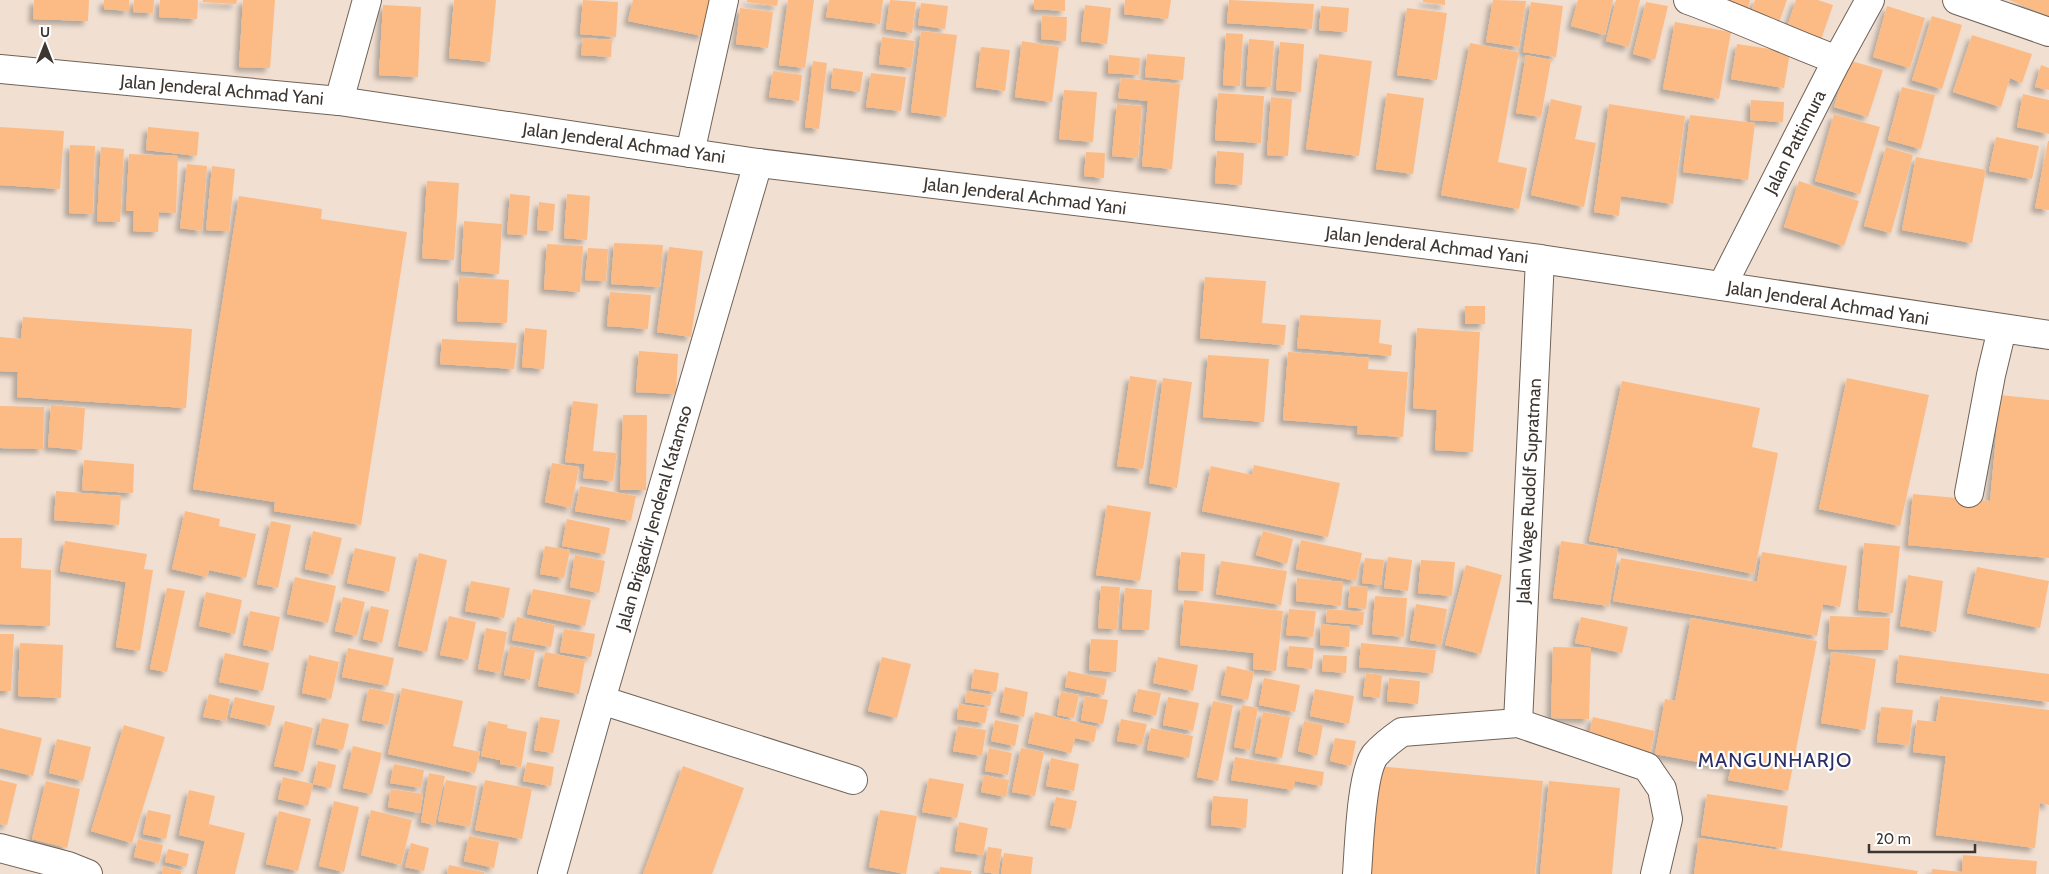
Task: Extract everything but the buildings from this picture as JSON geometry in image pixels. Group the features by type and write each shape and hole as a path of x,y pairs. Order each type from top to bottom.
{"street":[{"path":"339,101 368,0"},
{"path":"690,153 724,0"},
{"path":"1688,0 1736,17 1837,60"},
{"name":"Jalan Pattimura","path":"1722,286 1837,60 1870,0"},
{"path":"1957,0 2049,32"},
{"name":"Jalan Jenderal Achmad Yani","path":"0,70 339,101 758,163 1540,259 2049,335"},
{"name":"Jalan Brigadir Jenderal Katamso","path":"552,874 758,163"},
{"name":"Jalan Wage Rudolf Supratman","path":"1518,723 1540,259"},
{"path":"1969,493 2002,329"},
{"path":"601,700 853,780"},
{"path":"1357,874 1362,810 1368,776 1374,757 1387,742 1402,732 1518,723 1647,767 1662,789 1668,819 1655,874"},
{"path":"0,848 68,866 88,874"}],"district":[{"name":"MANGUNHARJO","path":"1775,760"}]}
